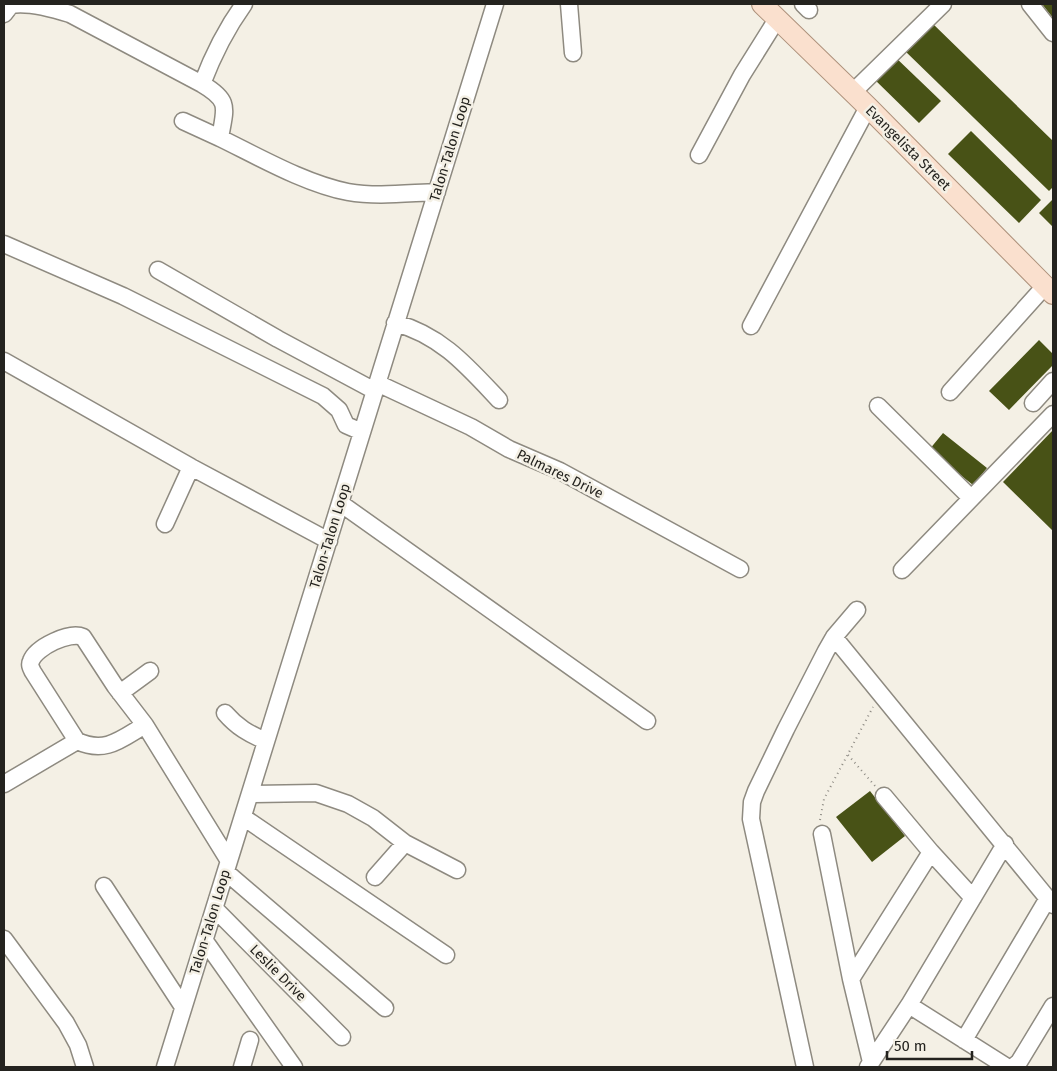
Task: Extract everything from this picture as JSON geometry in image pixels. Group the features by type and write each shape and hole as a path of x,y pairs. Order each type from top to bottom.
{"main road":[{"name":"Evangelista Street","path":"762,4 1050,289"}],"street":[{"path":"4,14 11,5 18,4 58,10 70,14 202,84 217,93 222,99 224,111 220,138"},
{"path":"202,84 214,54 231,22 244,4"},
{"name":"Talon-Talon Loop","path":"165,1067 495,4"},
{"path":"569,4 573,53"},
{"path":"853,92 943,4"},
{"path":"1030,4 1053,33"},
{"path":"699,155 742,75 777,19"},
{"path":"751,326 868,107"},
{"path":"183,121 321,185 349,192 373,194 436,192"},
{"path":"4,244 123,296 323,396 339,410 346,424 362,432"},
{"name":"Palmares Drive","path":"158,270 278,339 376,387 471,428 509,450 560,471 740,569"},
{"path":"950,392 1050,289"},
{"path":"395,323 425,334 440,343 474,372 499,400"},
{"path":"4,360 191,467 328,541"},
{"path":"1033,403 1053,381"},
{"path":"878,406 971,498"},
{"path":"902,570 1053,414"},
{"path":"165,524 191,467"},
{"path":"340,503 647,721"},
{"path":"805,1067 751,819 752,802 786,729 834,637 857,610"},
{"path":"145,725 111,745 100,747 88,746 77,741 33,672 30,665 31,660 44,648 63,638 73,634 80,635 87,642 120,692 145,725 228,866 385,1008"},
{"path":"834,637 1050,902 964,1040"},
{"path":"120,692 150,670"},
{"path":"225,713 248,734 266,742"},
{"path":"4,784 77,741"},
{"path":"250,794 316,793 348,804 373,818 405,843 458,870"},
{"path":"884,796 973,898"},
{"path":"243,817 446,955"},
{"path":"822,834 870,1065"},
{"path":"375,877 405,843"},
{"path":"870,1065 909,1005 1004,844"},
{"path":"851,979 931,852"},
{"path":"104,886 184,1007"},
{"name":"Leslie Drive","path":"215,909 342,1037"},
{"path":"4,939 66,1023 78,1045 85,1067"},
{"path":"205,941 294,1067"},
{"path":"909,1005 1007,1067"},
{"path":"1013,1067 1019,1062 1053,1006"},
{"path":"242,1067 250,1040"}],"path":[{"path":"822,834 820,817 824,798 880,694"},
{"path":"848,755 884,796"}],"building":[{"path":"1042,4 1053,4 1053,18"},
{"path":"931,22 1053,141 1053,187 1049,191 904,50"},
{"path":"893,55 941,101 919,123 872,77"},
{"path":"971,131 1041,200 1019,223 948,154"},
{"path":"1053,199 1053,227 1039,213"},
{"path":"1039,340 1053,354 1053,365 1009,410 989,391"},
{"path":"1053,430 1053,529 1052,530 1003,482"},
{"path":"943,433 987,468 973,485 929,450"},
{"path":"870,791 905,836 872,862 836,817"}]}
